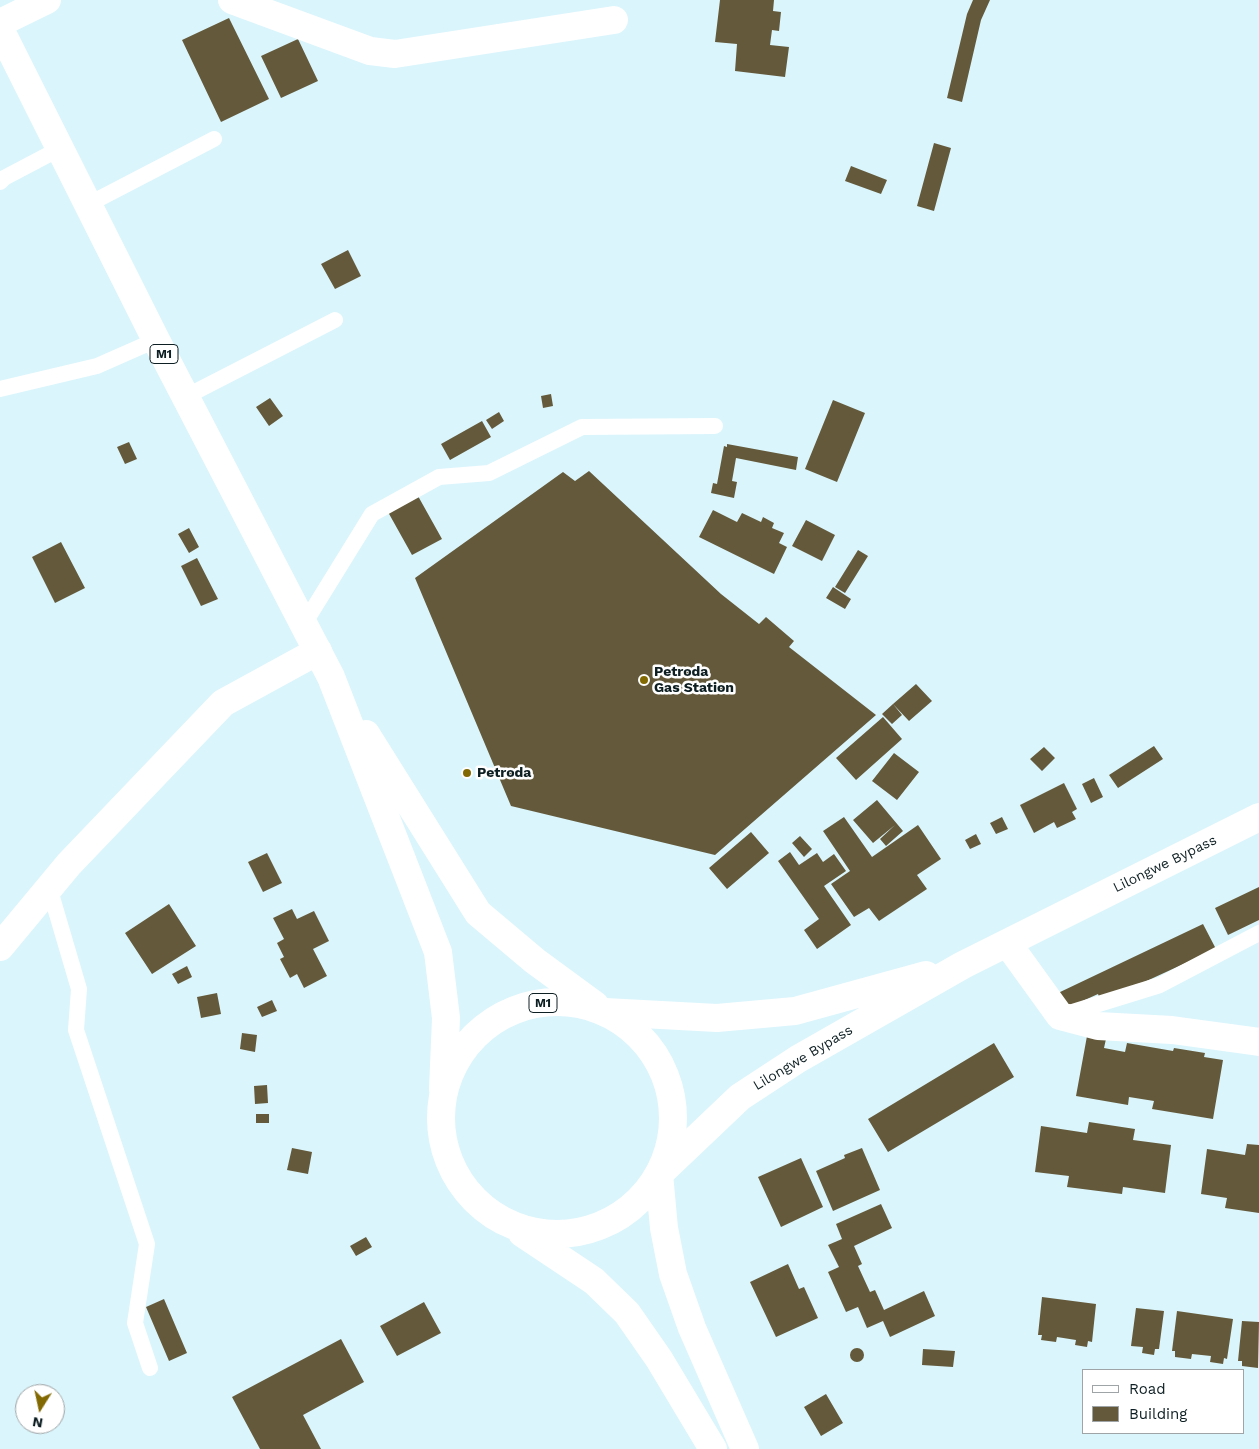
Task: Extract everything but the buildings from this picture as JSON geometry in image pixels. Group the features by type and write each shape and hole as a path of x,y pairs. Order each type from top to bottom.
{"main road":[{"path":"0,23 47,0"},
{"path":"232,0 370,51 395,54 614,20"},
{"name":"M1","path":"0,28 156,340 187,396 331,677 438,952 446,1018 440,1128 450,1166 473,1198 504,1222 594,1281 627,1313 659,1359 712,1449"},
{"path":"0,947 49,887 224,702 318,651"},
{"name":"M1","path":"331,677 478,912 535,960 639,1036 663,1071 673,1112 672,1134 660,1174 664,1228 672,1274 692,1328 745,1449"},
{"name":"Lilongwe Bypass","path":"660,1174 740,1097 798,1059 963,965 1259,817"},
{"path":"1008,944 1060,1016 1098,1026 1172,1030 1259,1042"},
{"name":"Lilongwe Bypass","path":"604,1012 717,1018 795,1011 963,965"},
{"name":"M1","path":"443,1089 450,1069 464,1047 488,1023 506,1013 525,1006 565,1002 585,1005 604,1012"},
{"name":"M1","path":"504,1222 526,1230 548,1234 571,1233 593,1228 613,1220 632,1206 660,1174"}],"lane":[{"path":"89,204 214,139"},
{"path":"1,179 61,148"},
{"path":"187,396 335,320"},
{"path":"0,389 96,366 156,340"},
{"path":"304,624 372,514 439,477 489,473 582,428 715,426"},
{"path":"49,887 79,989 76,1030 147,1244 136,1323 150,1368"},
{"path":"1060,1016 1160,985 1259,933"}],"place":[{"name":"Petroda Gas Station","path":"644,680"},
{"name":"Petroda","path":"467,773"}]}
